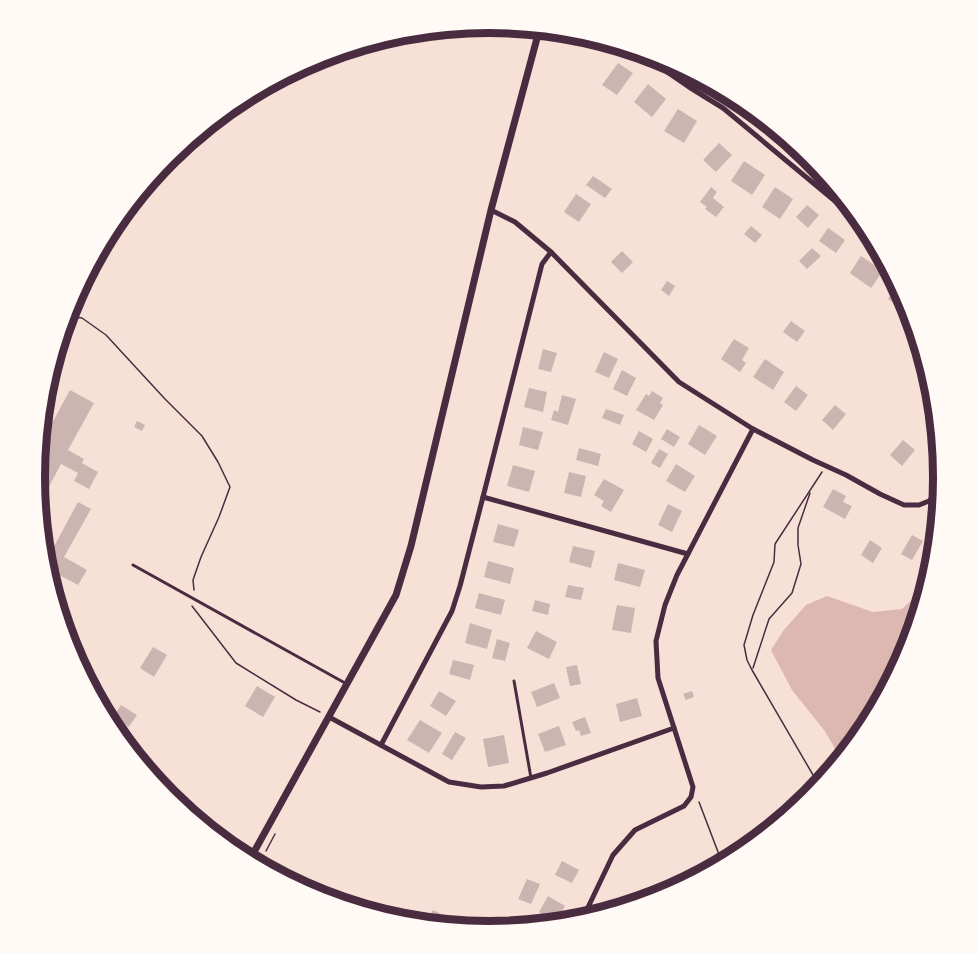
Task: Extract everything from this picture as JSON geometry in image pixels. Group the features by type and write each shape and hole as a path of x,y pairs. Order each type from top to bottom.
{"street":[{"path":"253,853 396,595 411,546 491,210 538,36"},
{"path":"661,68 723,108 842,207"},
{"path":"491,210 515,222 551,252 679,382 753,429 904,505 919,505 933,497"},
{"path":"381,745 452,611 542,264 551,252"},
{"path":"588,909 613,855 635,830 684,806 691,797 693,787 658,678 656,641 665,605 677,575 753,429"},
{"path":"483,497 688,554"},
{"path":"329,717 449,782 480,787 504,786 531,778 674,728"}],"lane":[{"path":"133,565 347,684"},
{"path":"514,681 531,778"}],"path":[{"path":"75,317 82,318 106,335 202,436 230,487 193,580 191,605 236,663 296,700 329,717"},
{"path":"815,778 752,670 744,645 774,562 776,544 826,466"},
{"path":"752,670 769,619 792,593 801,564 798,528 811,489"},
{"path":"693,787 720,856"},
{"path":"266,850 275,834"}],"shaded area":[{"path":"917,595 900,647 888,673 859,724 837,752 824,730 792,690 771,650 783,631 806,605 827,596 873,612 902,609"}],"building":[{"path":"618,63 633,73 617,95 602,85"},
{"path":"648,84 666,99 652,117 634,102"},
{"path":"678,109 697,121 684,143 664,131"},
{"path":"719,143 732,155 716,172 703,160"},
{"path":"744,161 765,175 752,195 731,181"},
{"path":"593,176 612,189 605,198 586,185"},
{"path":"711,187 717,192 713,198 724,207 716,217 700,202"},
{"path":"775,187 793,199 780,219 762,207"},
{"path":"576,194 591,204 579,222 564,212"},
{"path":"807,205 819,215 808,228 796,217"},
{"path":"751,226 762,235 755,243 744,234"},
{"path":"828,228 845,240 836,253 819,241"},
{"path":"812,248 821,256 807,269 799,261"},
{"path":"622,251 633,262 622,273 611,262"},
{"path":"861,256 883,271 871,288 850,273"},
{"path":"667,281 675,286 669,296 661,290"},
{"path":"893,292 900,307 888,299"},
{"path":"791,321 805,331 797,342 783,332"},
{"path":"734,339 749,348 742,360 746,363 740,372 721,359"},
{"path":"543,349 557,353 551,372 538,369"},
{"path":"604,352 618,359 609,378 595,372"},
{"path":"765,359 784,372 773,390 753,377"},
{"path":"622,370 636,378 627,396 613,389"},
{"path":"796,386 808,395 796,411 784,402"},
{"path":"529,388 547,392 543,412 524,407"},
{"path":"70,390 94,403 68,450 84,459 82,463 98,472 89,489 74,481 78,473 61,464 46,493 48,431"},
{"path":"652,391 663,398 660,403 663,405 654,420 636,410 646,394 649,396"},
{"path":"562,395 576,399 568,425 551,420 554,410 558,412"},
{"path":"835,405 846,414 833,430 822,420"},
{"path":"606,409 624,415 620,425 602,418"},
{"path":"137,421 145,425 142,431 134,427"},
{"path":"699,425 717,436 705,455 688,444"},
{"path":"523,427 543,432 538,450 519,445"},
{"path":"667,429 680,437 674,447 661,439"},
{"path":"639,431 653,439 646,452 632,444"},
{"path":"903,440 915,450 902,466 890,455"},
{"path":"579,448 601,454 598,466 576,460"},
{"path":"659,449 668,454 660,468 651,463"},
{"path":"676,464 695,476 685,492 666,481"},
{"path":"513,465 535,471 529,492 507,486"},
{"path":"569,472 586,476 581,497 564,493"},
{"path":"604,479 624,490 611,512 601,506 604,501 594,495"},
{"path":"833,489 846,496 843,502 852,506 845,519 823,507"},
{"path":"78,502 91,509 64,557 87,570 78,585 56,574 52,551"},
{"path":"668,504 682,511 672,532 658,525"},
{"path":"498,524 519,530 514,547 493,542"},
{"path":"912,535 923,541 912,560 901,554"},
{"path":"870,540 882,548 873,563 861,555"},
{"path":"573,546 595,551 591,568 569,562"},
{"path":"488,561 514,568 510,584 484,577"},
{"path":"618,563 645,570 640,587 614,580"},
{"path":"568,585 584,588 581,600 565,597"},
{"path":"479,593 505,600 501,615 475,608"},
{"path":"535,600 550,604 548,615 532,611"},
{"path":"617,605 635,608 631,633 612,630"},
{"path":"470,623 492,630 487,649 465,643"},
{"path":"536,631 557,642 549,659 527,648"},
{"path":"497,639 510,643 505,661 492,658"},
{"path":"153,647 167,655 154,677 140,668"},
{"path":"453,660 474,665 470,680 449,674"},
{"path":"577,665 581,684 570,686 566,667"},
{"path":"554,683 560,698 537,707 531,692"},
{"path":"257,686 275,697 263,717 245,706"},
{"path":"439,691 456,701 446,716 430,706"},
{"path":"692,691 694,697 686,700 683,694"},
{"path":"637,698 642,716 620,722 616,704"},
{"path":"121,705 137,715 129,727 117,720 114,715"},
{"path":"585,717 591,733 581,736 572,722"},
{"path":"420,720 442,733 429,753 407,740"},
{"path":"559,726 566,745 545,752 538,734"},
{"path":"455,732 466,738 452,760 442,754"},
{"path":"504,735 509,763 488,767 483,739"},
{"path":"562,861 579,870 572,883 555,875"},
{"path":"527,879 540,884 531,904 518,899"},
{"path":"548,896 565,906 560,915 547,917 539,912"},
{"path":"433,910 447,917 423,915 425,912 430,914"}]}
